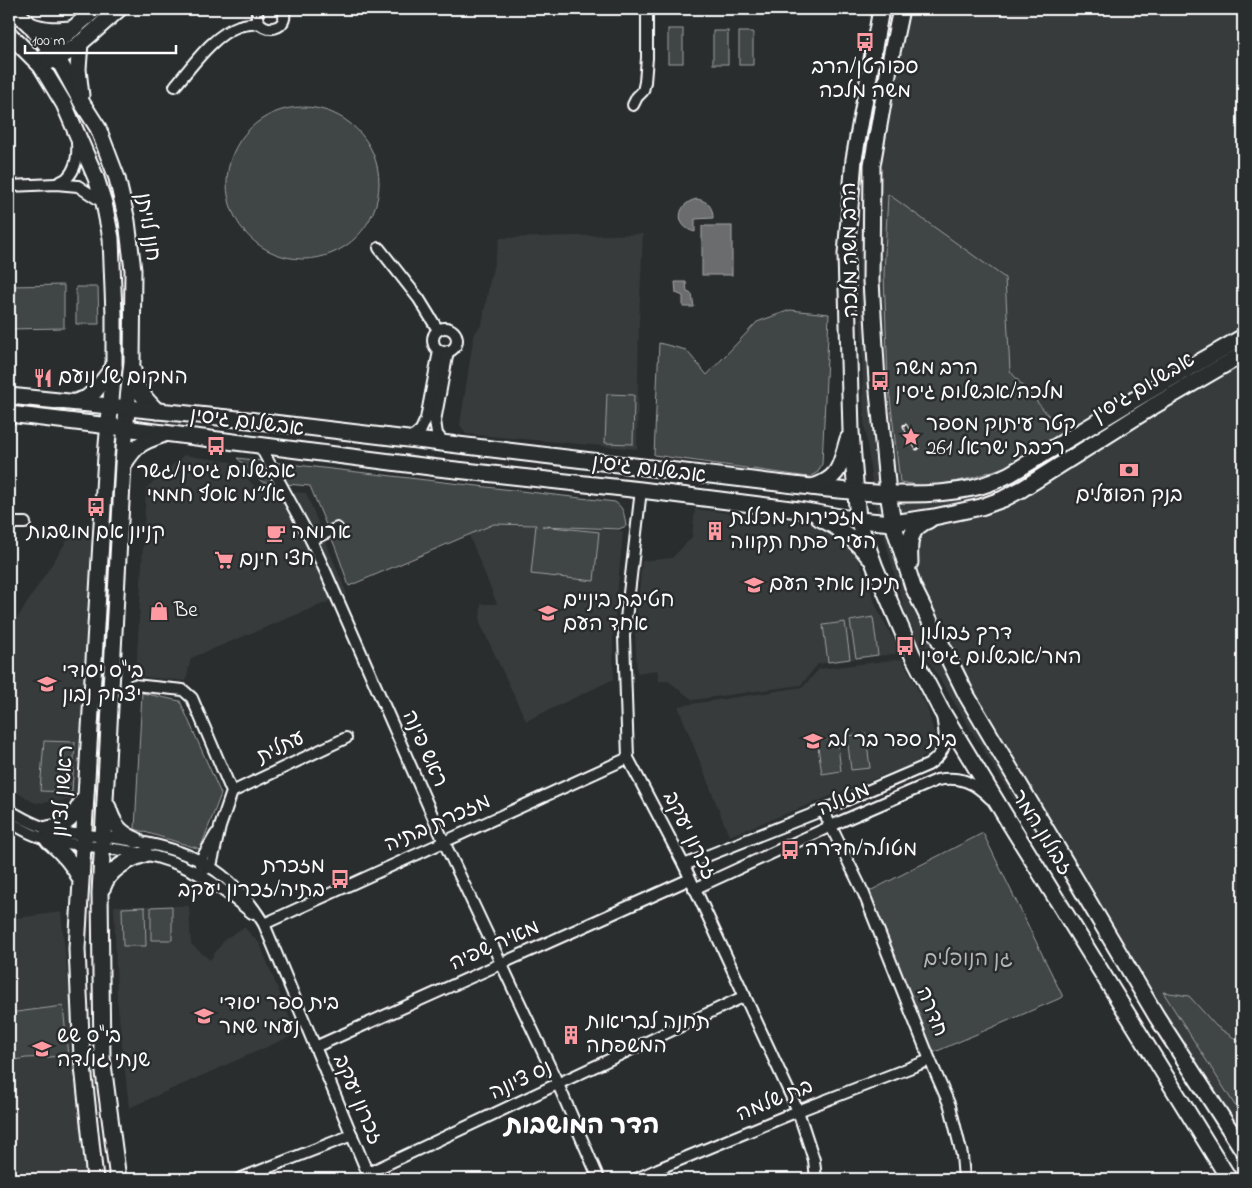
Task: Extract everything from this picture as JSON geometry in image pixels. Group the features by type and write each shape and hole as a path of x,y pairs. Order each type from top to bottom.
{"street":[{"name":"חנן לויתן","path":"14,9 30,24 54,54 98,128 117,178 127,221 133,270 132,362 126,429"},
{"path":"41,66 54,54 73,28 96,9"},
{"path":"54,54 80,43 119,9"},
{"path":"258,9 257,18 259,22 268,28 278,27 284,20 283,9"},
{"path":"633,105 643,91 645,82 647,58 646,9"},
{"name":"הרב משה מלכה","path":"856,492 851,431 846,254 854,159 881,9"},
{"name":"הרב משה מלכה","path":"888,493 876,381 871,281 872,165 901,9"},
{"path":"175,86 222,35 239,26 259,22"},
{"path":"30,24 38,28 53,30 73,28"},
{"name":"חנן לויתן","path":"9,34 41,66 64,104 96,178 104,203 111,238 113,270 114,367 111,406"},
{"path":"80,43 78,70 82,103"},
{"path":"56,184 67,178 75,166 78,154 74,126"},
{"path":"9,186 56,184 78,186 104,203"},
{"path":"379,248 419,299 438,330"},
{"path":"446,328 453,331 456,335 456,343 455,347 444,351 436,348 432,341 433,336 438,330 446,328"},
{"name":"אבשלום גיסין","path":"9,396 158,411 811,488 856,492 930,493 972,488 1004,477 1243,338"},
{"path":"410,440 421,430 426,419 444,351"},
{"path":"444,351 435,422 437,434 444,444"},
{"name":"אבשלום גיסין","path":"9,414 438,468 641,490 799,510 858,520 893,523 981,507 1003,499 1152,407 1243,354"},
{"path":"132,362 136,383 142,395 158,411"},
{"path":"73,402 87,398 114,367"},
{"name":"ראשון לציון","path":"95,1179 82,1057 77,949 106,456 111,406"},
{"path":"79,422 95,435 106,456"},
{"name":"ראשון לציון","path":"118,1179 102,1057 100,893 126,429"},
{"path":"811,488 825,483 834,476 839,468 851,431"},
{"path":"123,465 132,451 142,443 166,434"},
{"name":"ראש פינה","path":"260,446 311,540 444,842 558,1084 599,1179"},
{"name":"זכרון יעקב","path":"641,490 624,636 628,758 684,865 798,1111 814,1160 816,1179"},
{"name":"זבולון המר","path":"856,492 858,520 875,567 912,654 942,710 1229,1179"},
{"name":"זבולון המר","path":"888,493 893,523 913,587 967,696 1157,1018 1243,1150"},
{"path":"799,510 836,527 862,549 875,567"},
{"path":"913,587 910,538 922,522 934,517"},
{"path":"9,523 25,523"},
{"path":"311,540 337,528"},
{"path":"134,685 183,690 192,698 232,792 220,827 210,866 198,874"},
{"name":"מטולה","path":"684,865 823,810 928,765 942,752 945,742 942,710"},
{"name":"עתלית","path":"232,792 346,738"},
{"name":"מזכרת בתיה","path":"264,924 628,758"},
{"name":"מטולה","path":"694,890 831,826 937,780 957,778 967,782 983,792 1004,814"},
{"path":"80,878 75,867 48,834 69,821 85,797"},
{"path":"106,800 110,814 120,832 136,840"},
{"name":"זכרון יעקב","path":"9,810 35,824 48,834"},
{"name":"חדרה","path":"823,810 864,894 950,1106 962,1155 964,1179"},
{"name":"זכרון יעקב","path":"9,822 29,833 48,834 60,832 82,840 104,842 136,840 168,848 210,866 228,880 241,893 264,924 369,1176"},
{"path":"198,874 200,861 220,827"},
{"name":"זכרון יעקב","path":"104,842 171,861 198,874 232,897 264,924"},
{"path":"100,893 110,873 126,862 145,854"},
{"name":"מאיר שפיה","path":"315,1047 690,879"},
{"name":"נס ציונה","path":"369,1176 745,996"},
{"name":"בת שלמה","path":"636,1179 798,1111 930,1060"},
{"path":"1223,1117 1243,1135"},
{"path":"239,1179 350,1131"},
{"path":"1204,1138 1218,1179"}],"shaded area":[{"path":"892,9 1243,9 1243,1171 923,652 904,609 875,504 864,421 859,264 862,164"},
{"path":"697,199 709,205 713,218 695,219 695,232 684,225 680,215 685,205"},
{"path":"702,226 732,226 732,275 702,275"},
{"path":"643,234 639,320 637,449 466,434 460,425 474,334 482,324 500,238"},
{"path":"675,282 686,282 687,292 692,294 694,307 683,307 683,296 676,293"},
{"path":"184,455 232,462 257,489 306,493 347,594 191,658 186,681 136,676 146,488"},
{"name":"תיכון אחד העם","path":"695,509 809,523 839,538 856,553 878,610 901,653 818,664 801,685 693,700 668,681 659,681 657,670 637,673 635,634 642,561 672,558 692,537"},
{"name":"חטיבת ביניים אחד העם","path":"494,524 623,531 613,638 614,679 526,721 480,623 481,604 497,604 469,535"},
{"name":"בי\"ס יסודי יצחק נבון","path":"75,528 101,549 80,736 75,800 35,803 9,788 9,631"},
{"name":"בית ספר בר לב","path":"902,659 927,707 935,735 935,748 915,763 729,836 678,706 803,687 819,669"},
{"name":"בית ספר יסודי נעמי שמר","path":"114,906 189,906 191,944 210,960 225,939 244,927 260,944 296,1034 129,1108 117,998"},
{"name":"בי\"ס שש שנתי גולדה","path":"61,912 88,1179 9,1179 9,919"}],"green space":[{"path":"668,29 683,29 683,63 668,63"},
{"path":"713,31 728,31 728,64 713,64"},
{"path":"739,32 753,32 753,65 739,65"},
{"path":"303,107 332,113 357,129 373,154 379,183 373,212 357,237 332,253 303,259 274,253 249,237 233,212 227,183 233,154 249,129 274,113"},
{"path":"888,194 1005,278 1010,371 1063,432 1007,466 972,478 929,487 900,482 888,381 884,274"},
{"path":"64,285 64,328 9,329 9,286"},
{"path":"76,287 98,287 99,324 76,324"},
{"path":"790,310 829,314 822,464 818,472 809,477 654,455 659,343 686,350 707,375 757,322"},
{"path":"607,394 634,395 633,444 605,443"},
{"path":"237,458 615,502 622,510 626,526 619,529 542,526 599,532 594,581 531,574 536,525 494,524 349,586 310,486 262,482"},
{"path":"873,617 878,655 856,658 850,621"},
{"path":"845,622 850,659 828,662 823,625"},
{"path":"142,693 180,701 221,794 200,849 135,829"},
{"path":"866,734 870,768 851,770 847,736"},
{"path":"837,738 841,771 822,774 817,740"},
{"path":"44,741 75,742 72,792 40,791"},
{"name":"גן הנופלים","path":"983,833 1063,997 928,1055 864,894"},
{"path":"172,906 172,940 151,940 151,907"},
{"path":"145,907 146,946 123,946 122,908"},
{"path":"1163,992 1189,996 1216,1026 1243,1044 1243,1118"},
{"path":"63,1006 68,1056 26,1058 9,1061 9,1013"}],"railway":[{"path":"905,426 917,448"}],"place":[{"name":"ספורטן/הרב משה מלכה","path":"865,42"},
{"name":"המקום של נועם","path":"43,378"},
{"name":"הרב משה מלכה/אבשלום גיסין","path":"880,381"},
{"name":"קטר עיתוק מספר 261 רכבת ישראל","path":"911,437"},
{"name":"אבשלום גיסין/גשר אל״מ אסף חממי","path":"216,446"},
{"name":"בנק הפועלים","path":"1129,470"},
{"name":"קניון אם מושבות","path":"96,507"},
{"name":"מזכירות מכללת העיר פתח תקווה","path":"715,531"},
{"name":"ארומה","path":"276,533"},
{"name":"חצי חינם","path":"224,560"},
{"name":"תיכון אחד העם","path":"754,585"},
{"name":"Be","path":"159,611"},
{"name":"חטיבת ביניים אחד העם","path":"548,613"},
{"name":"דרך זבולון המר/אבשלום גיסין","path":"905,646"},
{"name":"בי\"ס יסודי יצחק נבון","path":"47,684"},
{"name":"בית ספר בר לב","path":"813,741"},
{"name":"מטולה/חדרה","path":"790,850"},
{"name":"מזכרת בתיה/זכרון יעקב","path":"340,879"},
{"name":"בית ספר יסודי נעמי שמר","path":"204,1016"},
{"name":"תחנה לבריאות המשפחה","path":"571,1035"},
{"name":"בי\"ס שש שנתי גולדה","path":"42,1049"}],"district":[{"name":"הדר המושבות","path":"582,1127"}]}
